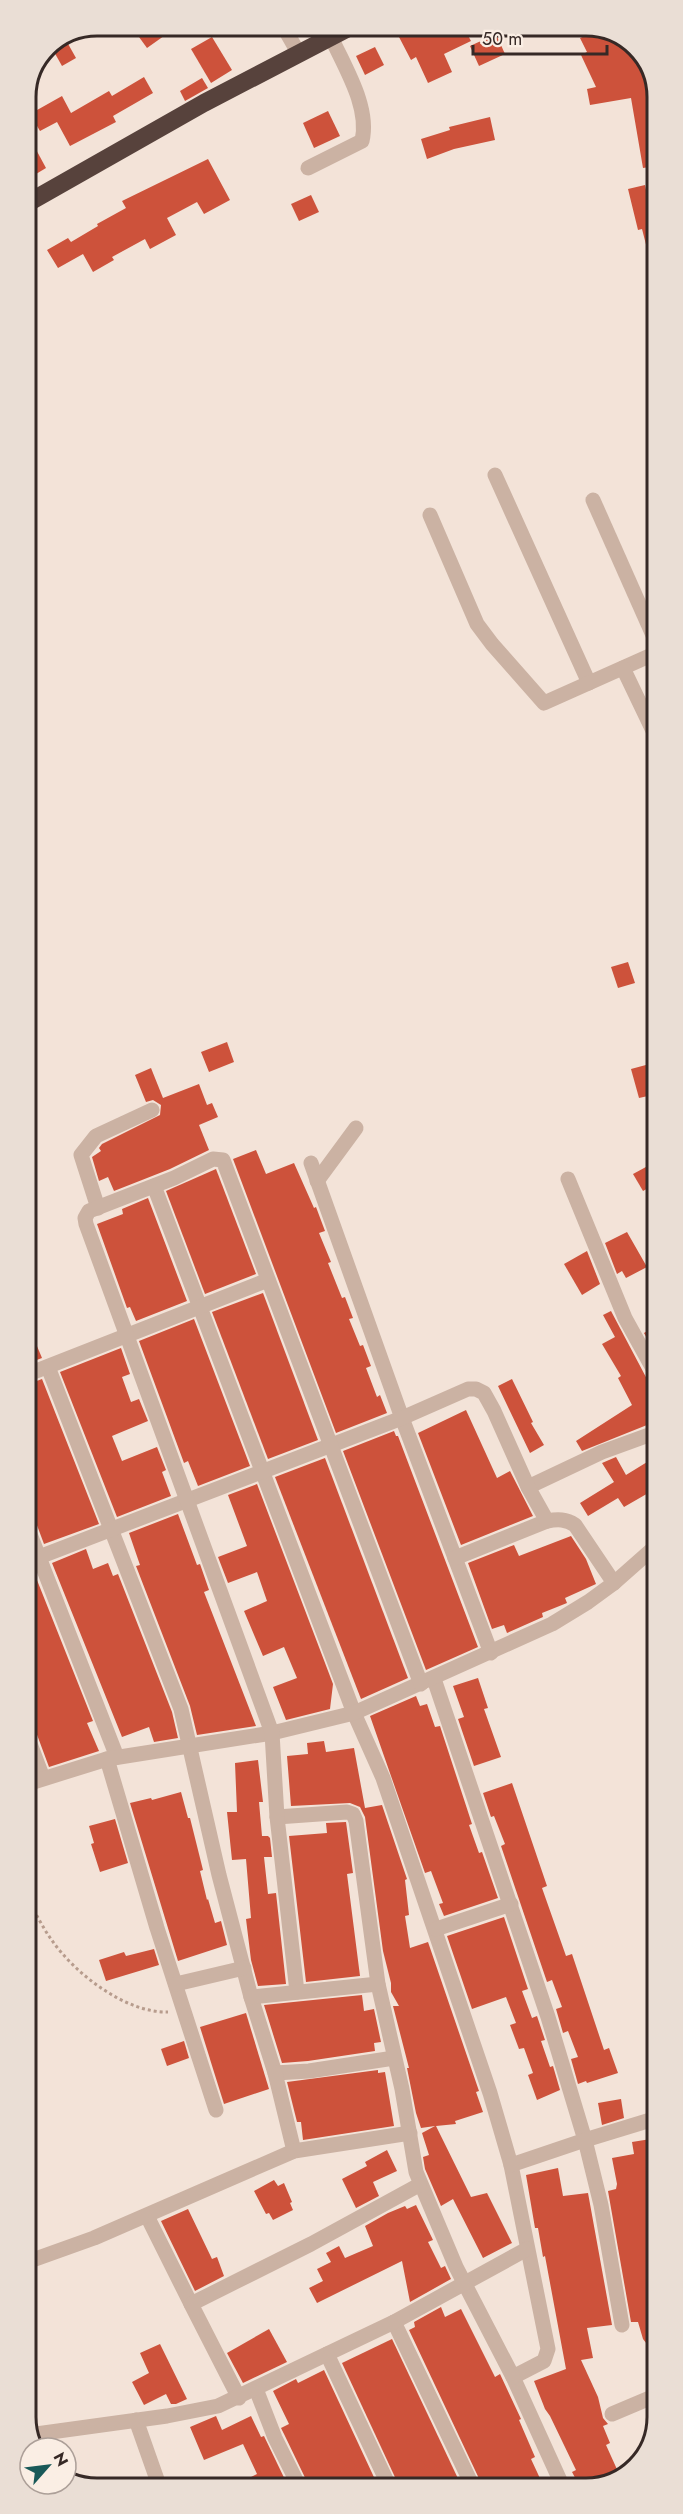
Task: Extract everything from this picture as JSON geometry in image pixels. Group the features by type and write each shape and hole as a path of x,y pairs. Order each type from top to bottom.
{"highway":[{"path":"36,198 204,104 331,37"}],"street":[{"path":"289,36 299,54"},
{"path":"308,168 362,141 365,128 354,88 331,37"},
{"path":"495,475 589,683"},
{"path":"593,500 647,622"},
{"path":"430,515 477,624 544,703 647,657"},
{"path":"623,668 647,718"},
{"path":"98,1208 81,1155 96,1136 152,1110"},
{"path":"317,1181 356,1128"},
{"path":"297,1992 277,1817 272,1733 85,1218 89,1211 213,1159 223,1160 330,1446 428,1682 511,1904 565,2070 585,2140 601,2205 622,2325"},
{"path":"311,1163 402,1418 491,1653"},
{"path":"568,1179 625,1318 647,1358"},
{"path":"153,1186 354,1713 383,1778 436,1929 511,2165 548,2355 544,2361 513,2377"},
{"path":"36,1371 268,1280"},
{"path":"48,1367 109,1529 173,1688 190,1747 201,1801 251,1997 275,2073 294,2151"},
{"path":"36,1558 402,1418 468,1389 476,1389 484,1393 506,1434 528,1487 547,1521"},
{"path":"528,1487 602,1452 647,1436"},
{"path":"455,1558 547,1521 559,1519 569,1521 575,1526 614,1583"},
{"path":"36,1781 112,1758 272,1733 354,1713 428,1682 552,1624 614,1583 647,1554"},
{"path":"36,1567 112,1758 157,1928 216,2110"},
{"path":"36,1760 43,1778"},
{"path":"277,1817 339,1812 353,1814 359,1834 378,1984 419,2185 465,2284 513,2377 559,2478"},
{"path":"436,1929 511,1904"},
{"path":"176,1984 244,1968"},
{"path":"251,1997 378,1984"},
{"path":"275,2073 309,2071 394,2058"},
{"path":"511,2165 647,2121"},
{"path":"36,2259 147,2216 294,2151 410,2133"},
{"path":"191,2304 311,2244 419,2185"},
{"path":"147,2216 239,2398"},
{"path":"39,2434 191,2412 218,2406 239,2398 394,2322 527,2249"},
{"path":"394,2322 420,2381 468,2478"},
{"path":"327,2354 385,2478"},
{"path":"256,2389 275,2438 295,2478"},
{"path":"612,2415 647,2399"},
{"path":"136,2420 156,2478"}],"path":[{"path":"36,1915 50,1939 88,1979 142,2008 162,2012 185,2012"}],"building":[{"path":"138,36 164,36 147,48"},
{"path":"468,36 471,41 444,54 452,72 428,83 416,57 411,60 399,37"},
{"path":"492,36 497,36 505,54 479,66 470,46"},
{"path":"212,37 232,70 211,83 191,49"},
{"path":"598,37 620,46 639,67 644,77 647,97 647,167 643,168 631,98 590,105 587,89 596,87 581,55 587,52 580,38"},
{"path":"68,44 76,58 62,66 55,53"},
{"path":"375,47 384,65 365,75 356,56"},
{"path":"144,77 153,93 113,116 116,122 70,146 57,122 40,131 36,124 36,111 62,96 71,113 109,91 112,96"},
{"path":"202,78 208,88 185,101 180,91"},
{"path":"328,111 340,136 314,148 303,123"},
{"path":"490,117 495,140 454,149 427,159 421,139 450,130 449,127"},
{"path":"36,150 46,168 36,174"},
{"path":"208,159 230,200 204,214 197,202 167,218 176,235 150,249 145,239 112,257 114,260 93,272 83,254 58,268 47,250 68,238 71,242 126,208 122,201"},
{"path":"645,185 647,248 642,229 638,230 628,189"},
{"path":"311,195 319,212 299,221 291,204"},
{"path":"628,962 635,983 618,988 611,967"},
{"path":"227,1042 234,1062 209,1072 201,1052"},
{"path":"647,1065 647,1096 639,1098 631,1069"},
{"path":"151,1068 163,1098 199,1084 207,1105 212,1103 218,1117 199,1125 209,1150 170,1169 114,1191 108,1177 99,1181 92,1157 101,1151 99,1148 102,1144 160,1115 161,1105 153,1100 146,1102 135,1075"},
{"path":"256,1150 266,1174 294,1163 314,1208 316,1207 325,1231 319,1233 331,1262 328,1263 342,1298 345,1297 353,1318 349,1319 371,1366 366,1368 377,1397 380,1395 387,1413 336,1433 233,1159"},
{"path":"647,1166 647,1189 643,1191 633,1174"},
{"path":"216,1169 256,1274 205,1294 166,1191"},
{"path":"148,1198 187,1301 136,1321 130,1307 127,1308 97,1224 123,1214 122,1209"},
{"path":"627,1232 647,1267 626,1278 622,1271 617,1274 605,1243"},
{"path":"587,1251 600,1284 582,1295 564,1264"},
{"path":"263,1293 318,1440 268,1459 212,1312"},
{"path":"611,1311 647,1379 647,1425 582,1451 576,1441 632,1405 618,1378 621,1376 602,1344 615,1337 603,1315"},
{"path":"194,1319 250,1466 198,1486 188,1461 184,1463 139,1341"},
{"path":"36,1344 42,1358 36,1360"},
{"path":"121,1348 130,1374 122,1377 131,1402 139,1399 148,1421 112,1436 122,1461 157,1447 166,1470 162,1472 171,1496 117,1517 60,1372"},
{"path":"42,1379 99,1524 44,1544 36,1523 36,1381"},
{"path":"512,1379 533,1422 531,1423 544,1445 530,1453 498,1386"},
{"path":"466,1410 497,1478 510,1471 533,1516 461,1545 418,1433"},
{"path":"394,1431 398,1436 478,1647 426,1670 343,1451"},
{"path":"616,1457 626,1475 647,1462 647,1494 624,1507 618,1498 588,1516 580,1503 614,1482 602,1463"},
{"path":"325,1458 408,1678 361,1699 275,1477"},
{"path":"257,1484 333,1684 330,1709 286,1720 273,1687 297,1678 284,1647 263,1656 244,1611 267,1601 257,1572 228,1583 218,1557 247,1546 228,1495"},
{"path":"178,1514 197,1565 200,1564 209,1590 204,1592 256,1726 197,1735 190,1706 136,1566 140,1565 129,1533"},
{"path":"571,1536 586,1559 596,1584 565,1598 567,1603 542,1613 543,1617 507,1633 504,1625 492,1629 468,1563 514,1545 519,1556"},
{"path":"86,1549 93,1569 108,1563 113,1576 118,1574 172,1712 178,1738 154,1742 149,1727 122,1737 52,1563"},
{"path":"36,1578 93,1721 87,1723 99,1751 49,1767 36,1732"},
{"path":"478,1678 488,1708 484,1709 501,1757 474,1766 458,1719 464,1717 453,1686"},
{"path":"416,1696 420,1706 427,1704 435,1727 440,1726 472,1824 469,1825 479,1853 482,1852 498,1898 444,1916 439,1904 443,1903 431,1871 425,1873 370,1716"},
{"path":"324,1741 326,1752 354,1748 365,1808 382,1805 407,1879 405,1880 409,1915 405,1916 410,1948 428,1942 479,2091 476,2092 483,2112 455,2121 456,2124 436,2126 471,2197 487,2193 512,2243 483,2258 453,2199 441,2206 425,2169 423,2157 429,2155 422,2133 435,2126 421,2128 416,2113 407,2068 409,2068 393,2006 399,2006 391,1992 383,1951 365,1817 360,1807 350,1803 291,1806 287,1756 308,1754 307,1743"},
{"path":"258,1760 263,1802 259,1802 262,1836 270,1838 272,1857 264,1857 268,1894 276,1893 286,1984 258,1986 251,1960 246,1919 251,1918 246,1859 232,1860 227,1812 237,1812 235,1763"},
{"path":"512,1783 547,1886 542,1888 566,1956 572,1954 604,2050 609,2048 618,2073 587,2083 586,2081 578,2084 571,2059 578,2057 568,2031 563,2033 556,2009 562,2007 552,1980 547,1982 501,1846 505,1844 494,1816 491,1817 483,1793"},
{"path":"181,1792 203,1870 200,1871 207,1900 215,1923 221,1921 227,1945 178,1961 130,1803"},
{"path":"115,1819 128,1863 100,1872 91,1844 94,1843 89,1826"},
{"path":"346,1822 353,1873 347,1874 360,1976 306,1982 289,1836 327,1833 326,1823"},
{"path":"504,1917 528,1989 522,1991 532,2018 537,2016 545,2040 541,2041 550,2067 553,2066 560,2090 537,2100 528,2075 533,2073 524,2048 519,2049 510,2025 516,2023 506,1997 472,2009 447,1936"},
{"path":"154,1949 159,1965 106,1981 99,1960 124,1952 126,1956"},
{"path":"362,1995 364,2011 374,2009 381,2042 374,2043 375,2051 282,2063 264,2005"},
{"path":"246,2013 269,2089 224,2104 200,2027"},
{"path":"184,2041 189,2058 167,2066 161,2049"},
{"path":"378,2070 378,2073 385,2072 394,2126 303,2140 301,2122 297,2122 287,2082"},
{"path":"621,2099 624,2118 602,2125 598,2103"},
{"path":"647,2140 647,2344 638,2322 631,2322 608,2191 616,2189 617,2184 612,2158 634,2154 632,2142"},
{"path":"387,2150 397,2171 373,2182 379,2196 356,2208 342,2179 367,2166 365,2162"},
{"path":"558,2168 563,2196 588,2193 612,2325 587,2328 593,2358 581,2360 598,2397 603,2418 608,2424 603,2426 610,2443 606,2445 617,2469 598,2477 575,2478 572,2472 576,2470 545,2409 534,2381 566,2369 545,2256 543,2257 538,2228 535,2228 526,2175"},
{"path":"274,2180 278,2186 284,2183 293,2210 273,2220 269,2213 266,2214 254,2191"},
{"path":"416,2205 433,2240 428,2242 441,2268 445,2266 451,2279 410,2302 402,2261 317,2303 309,2288 323,2281 317,2269 331,2262 326,2253 339,2246 345,2258 373,2246 365,2226 405,2206 407,2209"},
{"path":"188,2209 212,2259 217,2257 224,2276 195,2291 161,2221"},
{"path":"441,2307 445,2317 461,2309 495,2377 500,2374 521,2419 519,2420 535,2457 531,2459 540,2478 479,2478 409,2330 415,2327 414,2322"},
{"path":"269,2329 287,2362 243,2383 227,2353"},
{"path":"392,2339 458,2478 395,2478 342,2363"},
{"path":"160,2344 187,2399 171,2404 166,2394 144,2405 132,2382 149,2373 140,2353"},
{"path":"324,2370 374,2478 305,2478 281,2428 289,2424 273,2391 296,2379 298,2383"},
{"path":"216,2416 222,2430 251,2416 261,2437 264,2436 284,2478 249,2478 257,2474 243,2444 204,2460 190,2427"}]}
